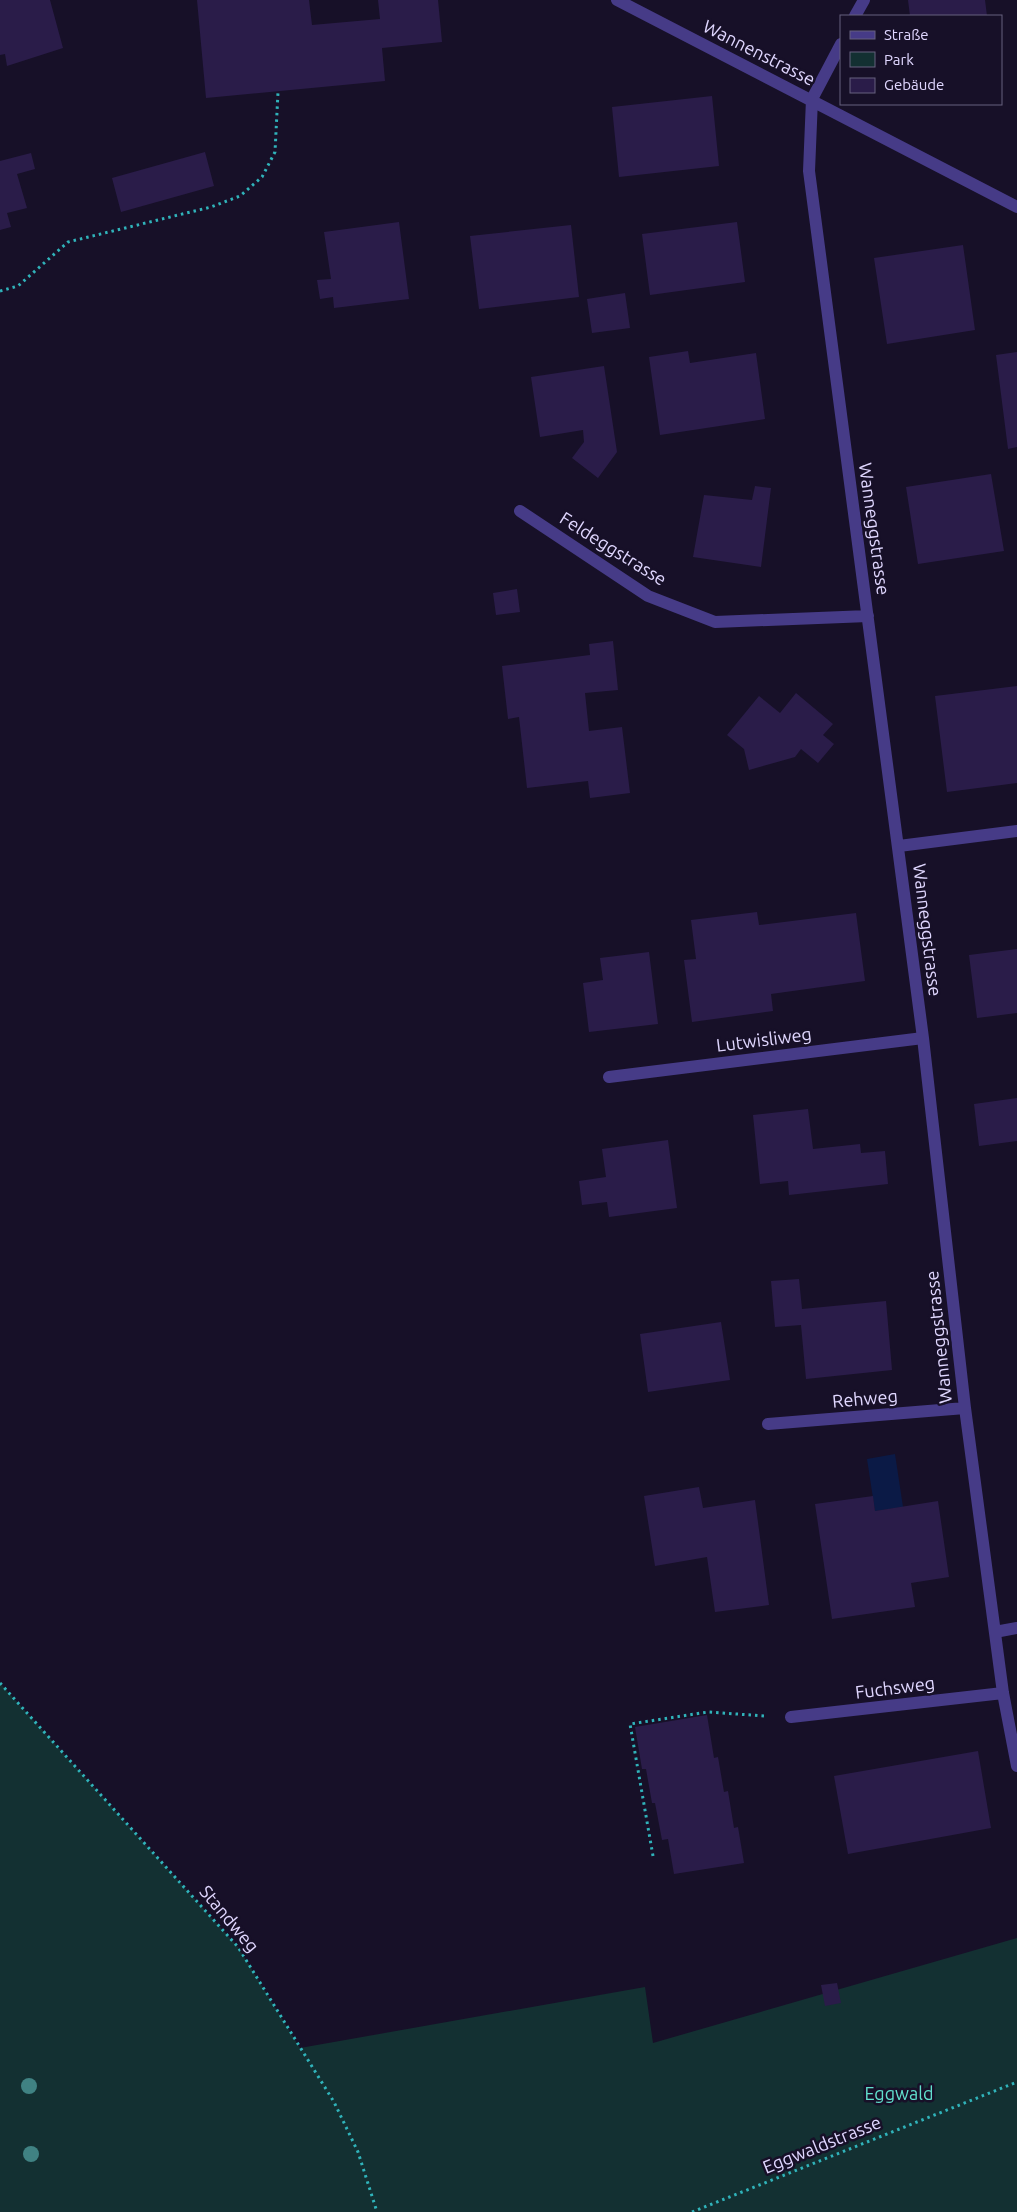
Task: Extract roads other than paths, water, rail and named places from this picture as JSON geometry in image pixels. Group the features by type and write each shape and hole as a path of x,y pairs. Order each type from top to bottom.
{"street":[{"name":"Wannenstrasse","path":"618,0 1017,207"},
{"path":"856,15 864,0"},
{"path":"812,99 840,46"},
{"name":"Wanneggstrasse","path":"812,99 809,171 899,846 965,1408 994,1632 1017,1766"},
{"name":"Feldeggstrasse","path":"520,511 648,596 715,622 868,616"},
{"path":"899,846 1017,831"},
{"name":"Lutwisliweg","path":"609,1077 923,1038"},
{"name":"Rehweg","path":"768,1424 965,1408"},
{"path":"994,1632 1017,1628"},
{"name":"Fuchsweg","path":"791,1717 1003,1693"}],"water":[{"path":"895,1454 903,1507 875,1511 867,1459"}],"park label":[{"name":"Eggwald","path":"899,2094"}]}
